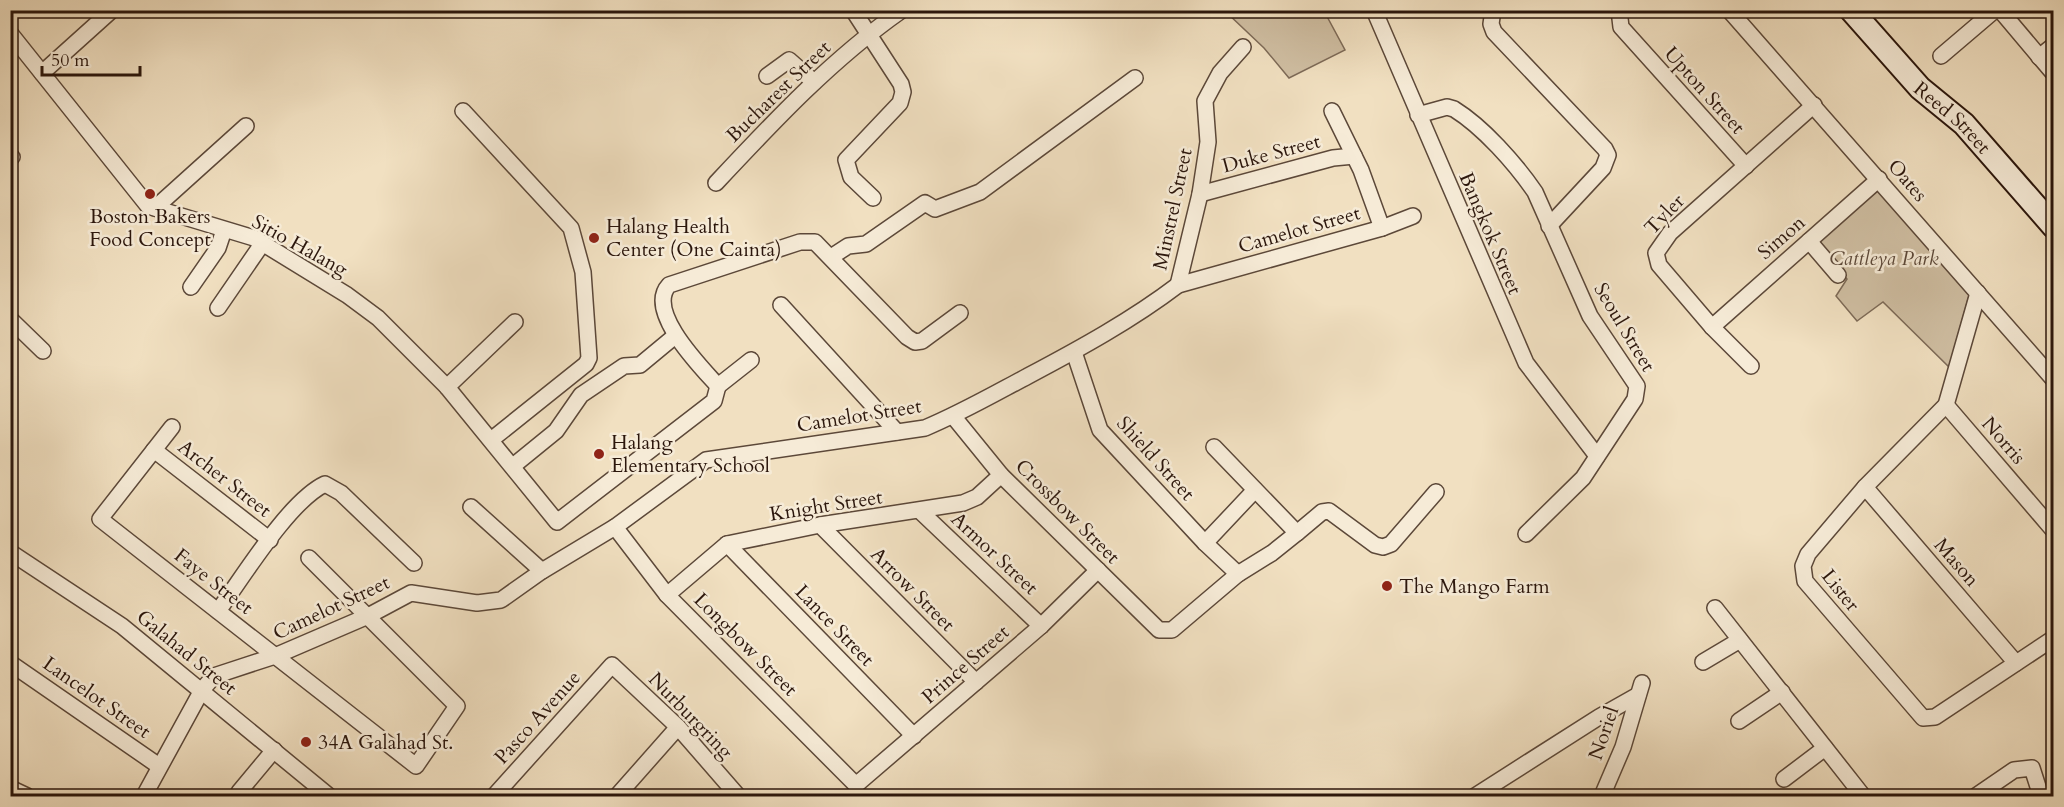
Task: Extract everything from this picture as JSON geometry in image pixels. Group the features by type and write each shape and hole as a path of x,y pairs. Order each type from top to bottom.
{"street":[{"path":"42,73 112,10"},
{"path":"853,10 903,92 900,103 846,160 851,177 873,198"},
{"name":"Bucharest Street","path":"716,183 814,82 869,34 902,10"},
{"name":"Bangkok Street","path":"1374,10 1526,363 1597,456"},
{"path":"1493,10 1491,24 1494,32 1605,149 1608,155 1603,168 1548,226"},
{"name":"Upton Street","path":"1619,10 1621,27 1746,166"},
{"name":"Oates","path":"1729,10 2054,380"},
{"name":"Reed Street","path":"1851,10 1920,88 1964,124 2054,227"},
{"path":"1941,56 1997,10 2054,74"},
{"name":"Sitio Halang","path":"10,33 148,206 262,244 347,295 378,318 447,387 557,522 714,401 718,387"},
{"path":"2039,57 2054,45"},
{"name":"Minstrel Street","path":"1178,285 1200,194 1208,142 1206,101 1220,73 1243,47"},
{"path":"767,76 789,60 814,82"},
{"path":"831,257 848,246 866,244 925,202 934,209 972,197 1135,78"},
{"name":"Tyler","path":"1751,366 1712,327 1659,265 1656,253 1670,233 1814,105"},
{"name":"Seoul Street","path":"1418,115 1447,107 1460,112 1524,176 1535,192 1548,226 1590,316 1637,386 1635,399 1583,478 1526,534"},
{"path":"463,111 572,228 583,272 588,316 589,358 586,364 491,440"},
{"path":"1332,111 1354,156 1382,228"},
{"path":"154,208 246,126"},
{"name":"Duke Street","path":"1200,194 1333,158 1354,156"},
{"name":"Simon","path":"1712,327 1879,179"},
{"name":"Camelot Street","path":"144,796 201,690 214,676 275,656 368,616 411,592 477,603 501,600 542,571 615,527 705,460 925,428 953,416 1074,352 1178,285 1382,228 1413,216"},
{"path":"190,287 218,248 225,230"},
{"path":"751,360 718,387 675,336 663,304 662,294 669,285 807,240 815,242 831,257 907,338 915,342 922,341 960,313"},
{"path":"1809,241 1838,275"},
{"path":"218,308 262,244"},
{"name":"Lister","path":"1978,293 1946,405 1865,487 1808,554 1802,574 1805,581 1918,716 1935,717 2054,638"},
{"path":"781,305 897,432"},
{"path":"10,319 43,351"},
{"path":"447,387 515,322"},
{"path":"513,466 556,431 581,395 624,366 639,365 675,336"},
{"name":"Shield Street","path":"1074,352 1100,430 1205,543 1238,574"},
{"name":"Norris","path":"1946,405 2054,531"},
{"name":"Crossbow Street","path":"953,416 1001,475 1159,630 1172,630 1238,574"},
{"path":"154,450 172,427"},
{"path":"1214,447 1297,533"},
{"name":"Faye Street","path":"154,450 100,519 416,766 457,706 368,616"},
{"name":"Archer Street","path":"154,450 270,540"},
{"name":"Knight Street","path":"668,595 727,544 820,525 963,504 976,497 1001,475"},
{"path":"218,611 270,540 312,490 325,484 341,493 414,563"},
{"name":"Mason","path":"1865,487 2016,663"},
{"path":"1205,543 1256,490"},
{"path":"1238,574 1272,553 1322,512 1329,511 1375,545 1383,547 1391,544 1436,492"},
{"path":"471,507 542,571"},
{"name":"Armor Street","path":"920,511 1041,626"},
{"name":"Arrow Street","path":"820,525 976,682"},
{"name":"Longbow Street","path":"615,527 668,595 856,784"},
{"name":"Lance Street","path":"727,544 914,736"},
{"name":"Galahad Street","path":"10,552 122,626 329,796"},
{"path":"309,558 368,616"},
{"name":"Prince Street","path":"856,784 1041,626 1098,570"},
{"path":"1715,608 1863,796"},
{"path":"1703,662 1740,639"},
{"name":"Lancelot Street","path":"10,663 159,766"},
{"name":"Nurburgring","path":"612,665 678,727 738,796"},
{"name":"Pasco Avenue","path":"494,796 612,665"},
{"name":"Noriel","path":"1475,796 1640,689 1623,747 1602,796"},
{"path":"1739,721 1782,692"},
{"path":"617,796 678,727"},
{"path":"1784,779 1825,748"},
{"path":"239,792 274,750"},
{"path":"1976,796 2014,770 2032,768 2041,796"},
{"path":"10,788 27,796"}],"green space":[{"path":"1225,11 1324,11 1345,50 1289,78 1264,48"},
{"name":"Cattleya Park","path":"1878,184 1970,292 1949,367 1883,302 1857,321 1836,296 1847,279 1814,241"}],"place":[{"name":"Boston Bakers Food Concept","path":"150,194"},
{"name":"Halang Health Center (One Cainta)","path":"594,238"},
{"name":"Halang Elementary School","path":"599,454"},
{"name":"The Mango Farm","path":"1387,586"},
{"name":"34A Galahad St.","path":"306,742"}]}
